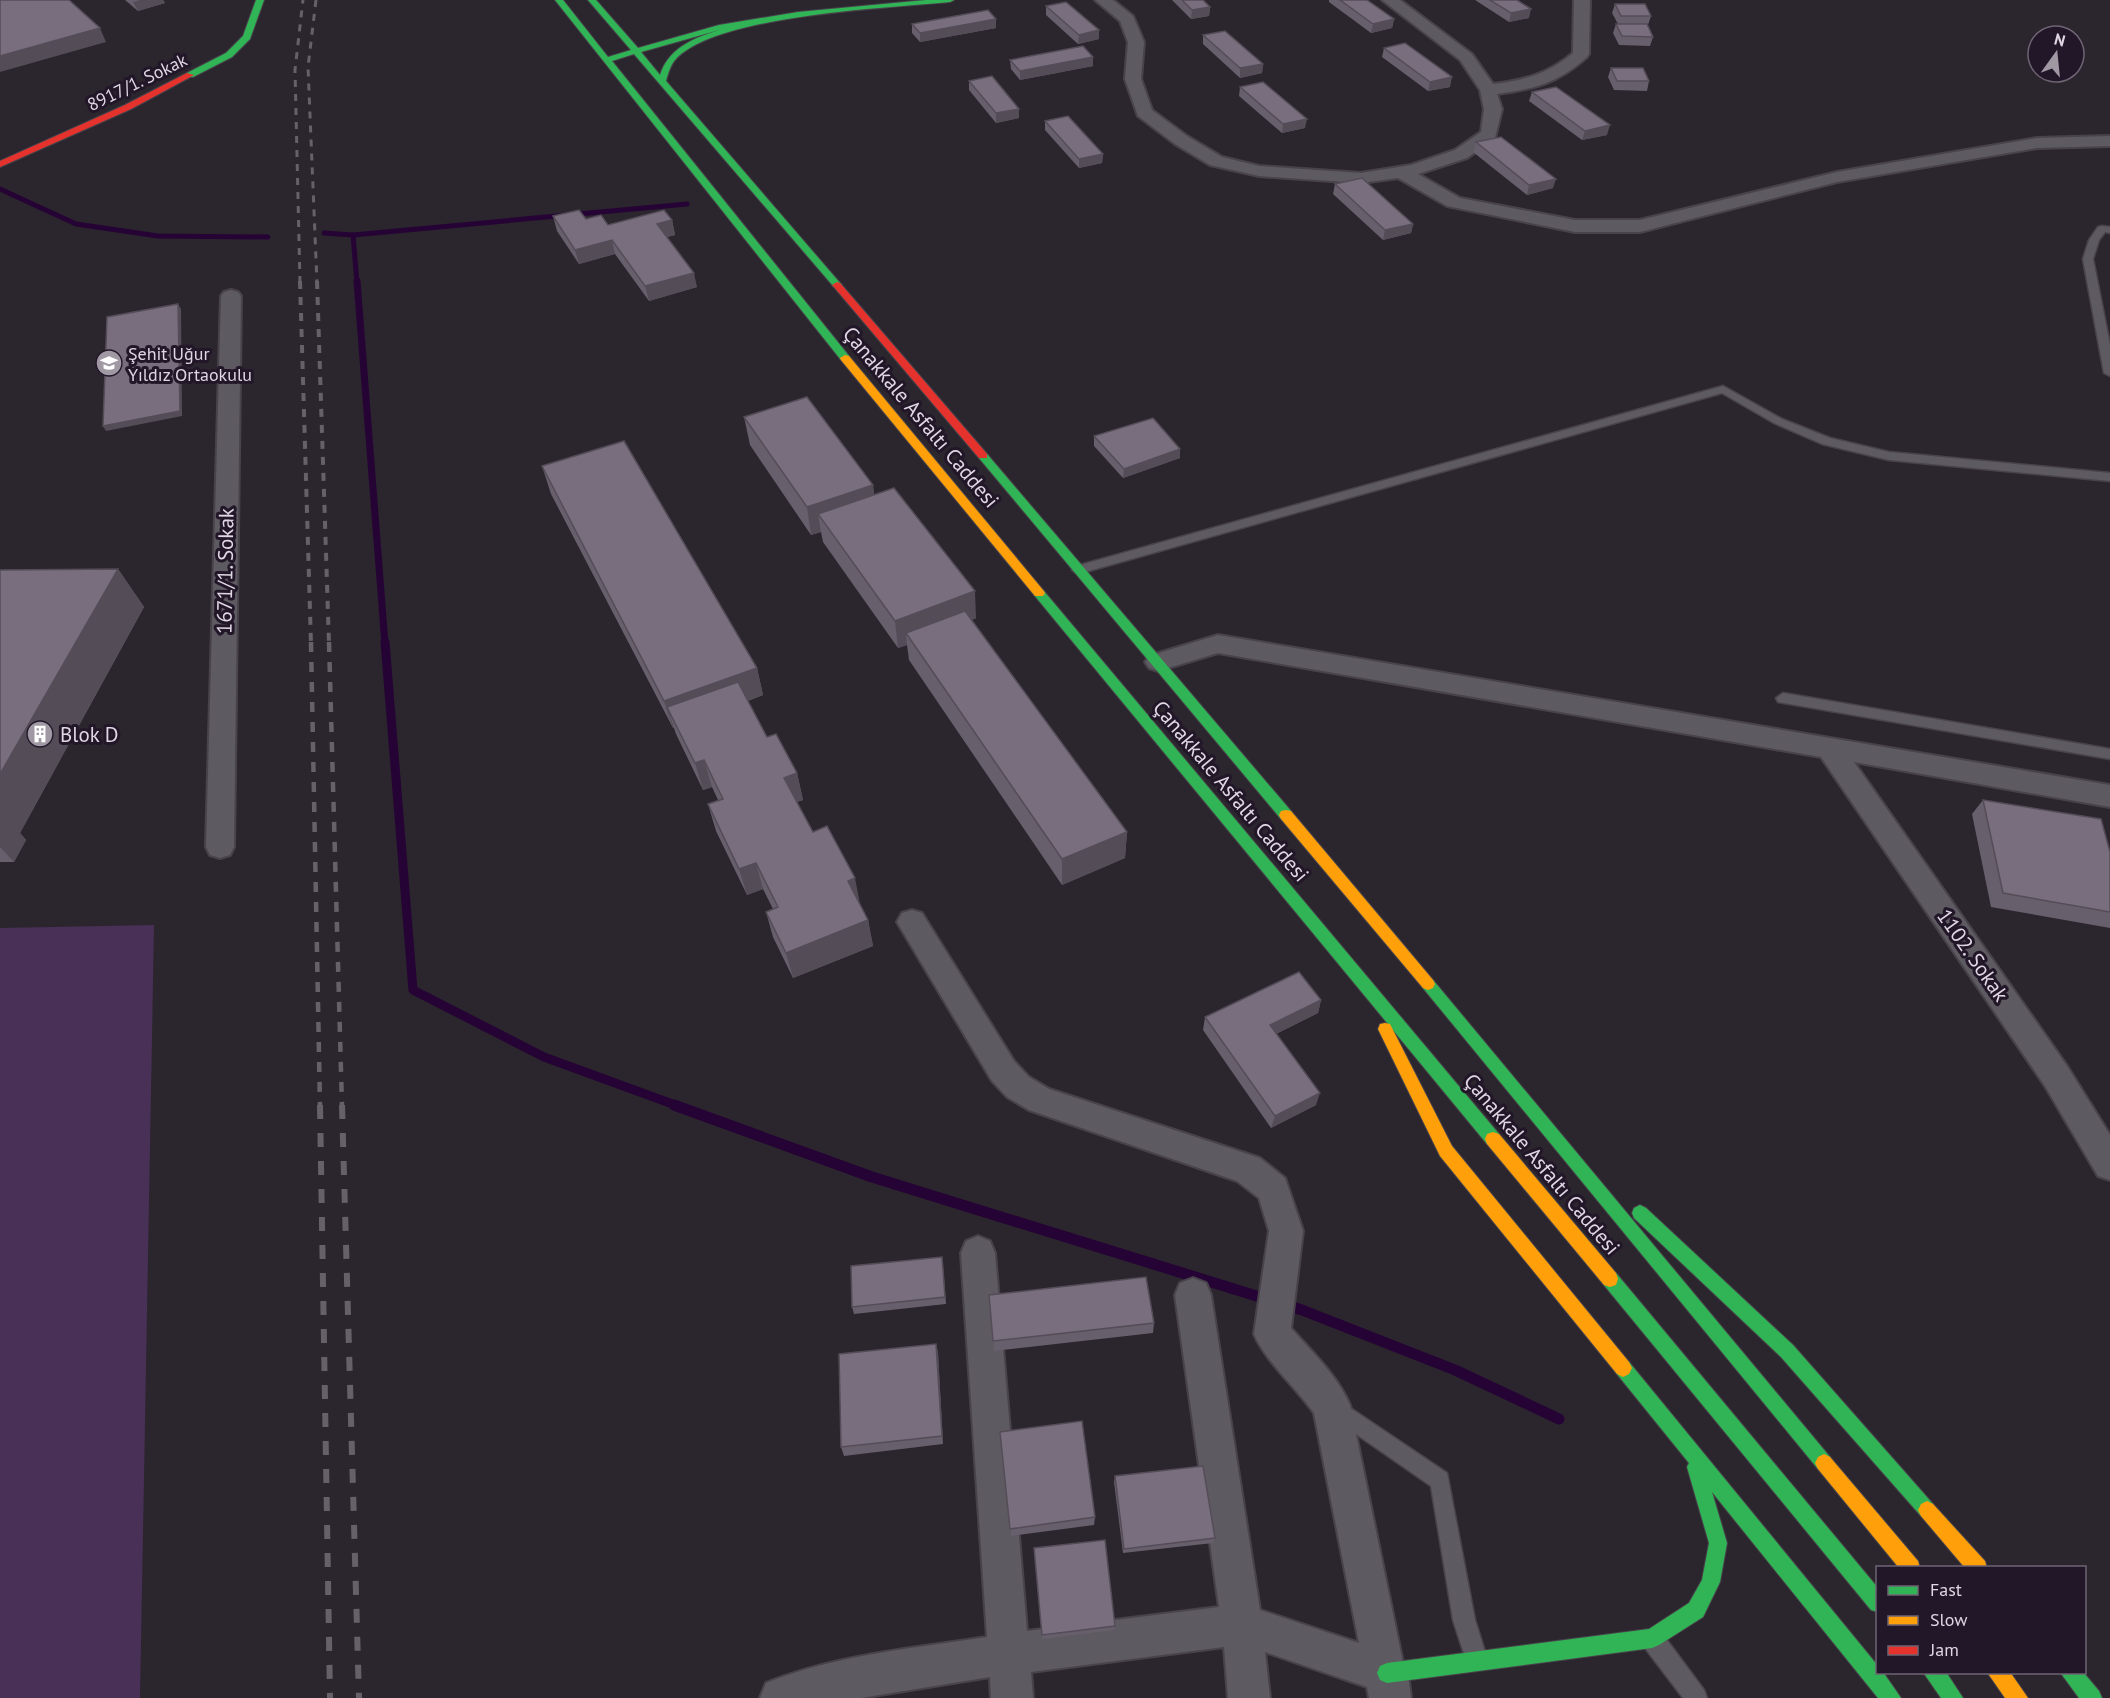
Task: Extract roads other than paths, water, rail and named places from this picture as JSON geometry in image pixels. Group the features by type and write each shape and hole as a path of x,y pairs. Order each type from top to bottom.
{"main road":[{"name":"8917/1. Sokak","path":"0,164 128,107 229,56 247,37 260,0"},
{"name":"Çanakkale Asfaltı Caddesi","path":"559,0 797,301 1360,980 1768,1467 1876,1602"},
{"name":"Çanakkale Asfaltı Caddesi","path":"592,0 638,51 1158,662 1909,1566"},
{"path":"606,60 719,27 798,14 950,0"},
{"path":"662,81 671,58 682,48 712,36 798,14"},
{"path":"1360,980 1446,1151 1891,1698"},
{"path":"1540,1119 1617,1191"},
{"path":"1634,1207 1787,1351 1976,1566"},
{"path":"1389,1685 1477,1660 1652,1638 1696,1610 1711,1582 1718,1543 1692,1454"},
{"path":"1935,1674 1953,1698"},
{"path":"1999,1674 2018,1698"},
{"path":"2072,1674 2092,1698"}],"street":[{"path":"1103,0 1126,19 1136,42 1133,79 1144,112 1181,140 1216,161 1259,171 1361,178 1414,170 1461,154 1489,134 1493,109 1488,90 1466,57 1390,0"},
{"path":"1488,90 1537,83 1563,71 1575,60 1581,54 1582,0"},
{"path":"1401,172 1454,202 1575,226 1640,226 1837,177 2037,143 2110,141"},
{"name":"1671/1. Sokak","path":"220,847 231,296"},
{"path":"1158,662 1218,644 2110,796"},
{"name":"1102. Sokak","path":"1830,748 2056,1076 2110,1166"},
{"path":"912,922 1003,1071 1017,1087 1040,1100 1248,1169 1273,1189 1286,1231 1272,1334 1331,1405 1389,1685"},
{"path":"978,1253 1012,1698"},
{"path":"1193,1295 1242,1624 1249,1698"},
{"path":"781,1698 870,1676 1009,1654 1242,1624 1389,1685"}],"lane":[{"path":"2110,230 2102,229 2094,240 2088,259 2105,318 2110,373"},
{"path":"1078,570 1723,389 1778,421 1826,441 1889,456 2110,477"},
{"path":"1783,698 2110,754"},
{"path":"1331,1405 1440,1480 1464,1620 1477,1660"},
{"path":"1652,1638 1695,1698"}],"waterway":[{"path":"0,189 76,224 158,236 268,237"},
{"path":"353,235 687,204"},
{"path":"324,233 353,235"},
{"path":"353,235 357,283"},
{"path":"357,281 385,644"},
{"path":"385,642 413,990 544,1057 678,1106"},
{"path":"674,1105 872,1177 1302,1310 1455,1370 1559,1419"}],"railway":[{"path":"300,283 295,70 303,0"},
{"path":"316,0 308,67 317,283"},
{"path":"300,281 311,644"},
{"path":"317,281 329,644"},
{"path":"311,642 320,1106"},
{"path":"329,642 342,1106"},
{"path":"320,1105 330,1698"},
{"path":"342,1105 359,1698"}],"place":[{"name":"Şehit Uğur Yıldız Ortaokulu","path":"109,363"},
{"name":"Blok D","path":"40,734"}]}
